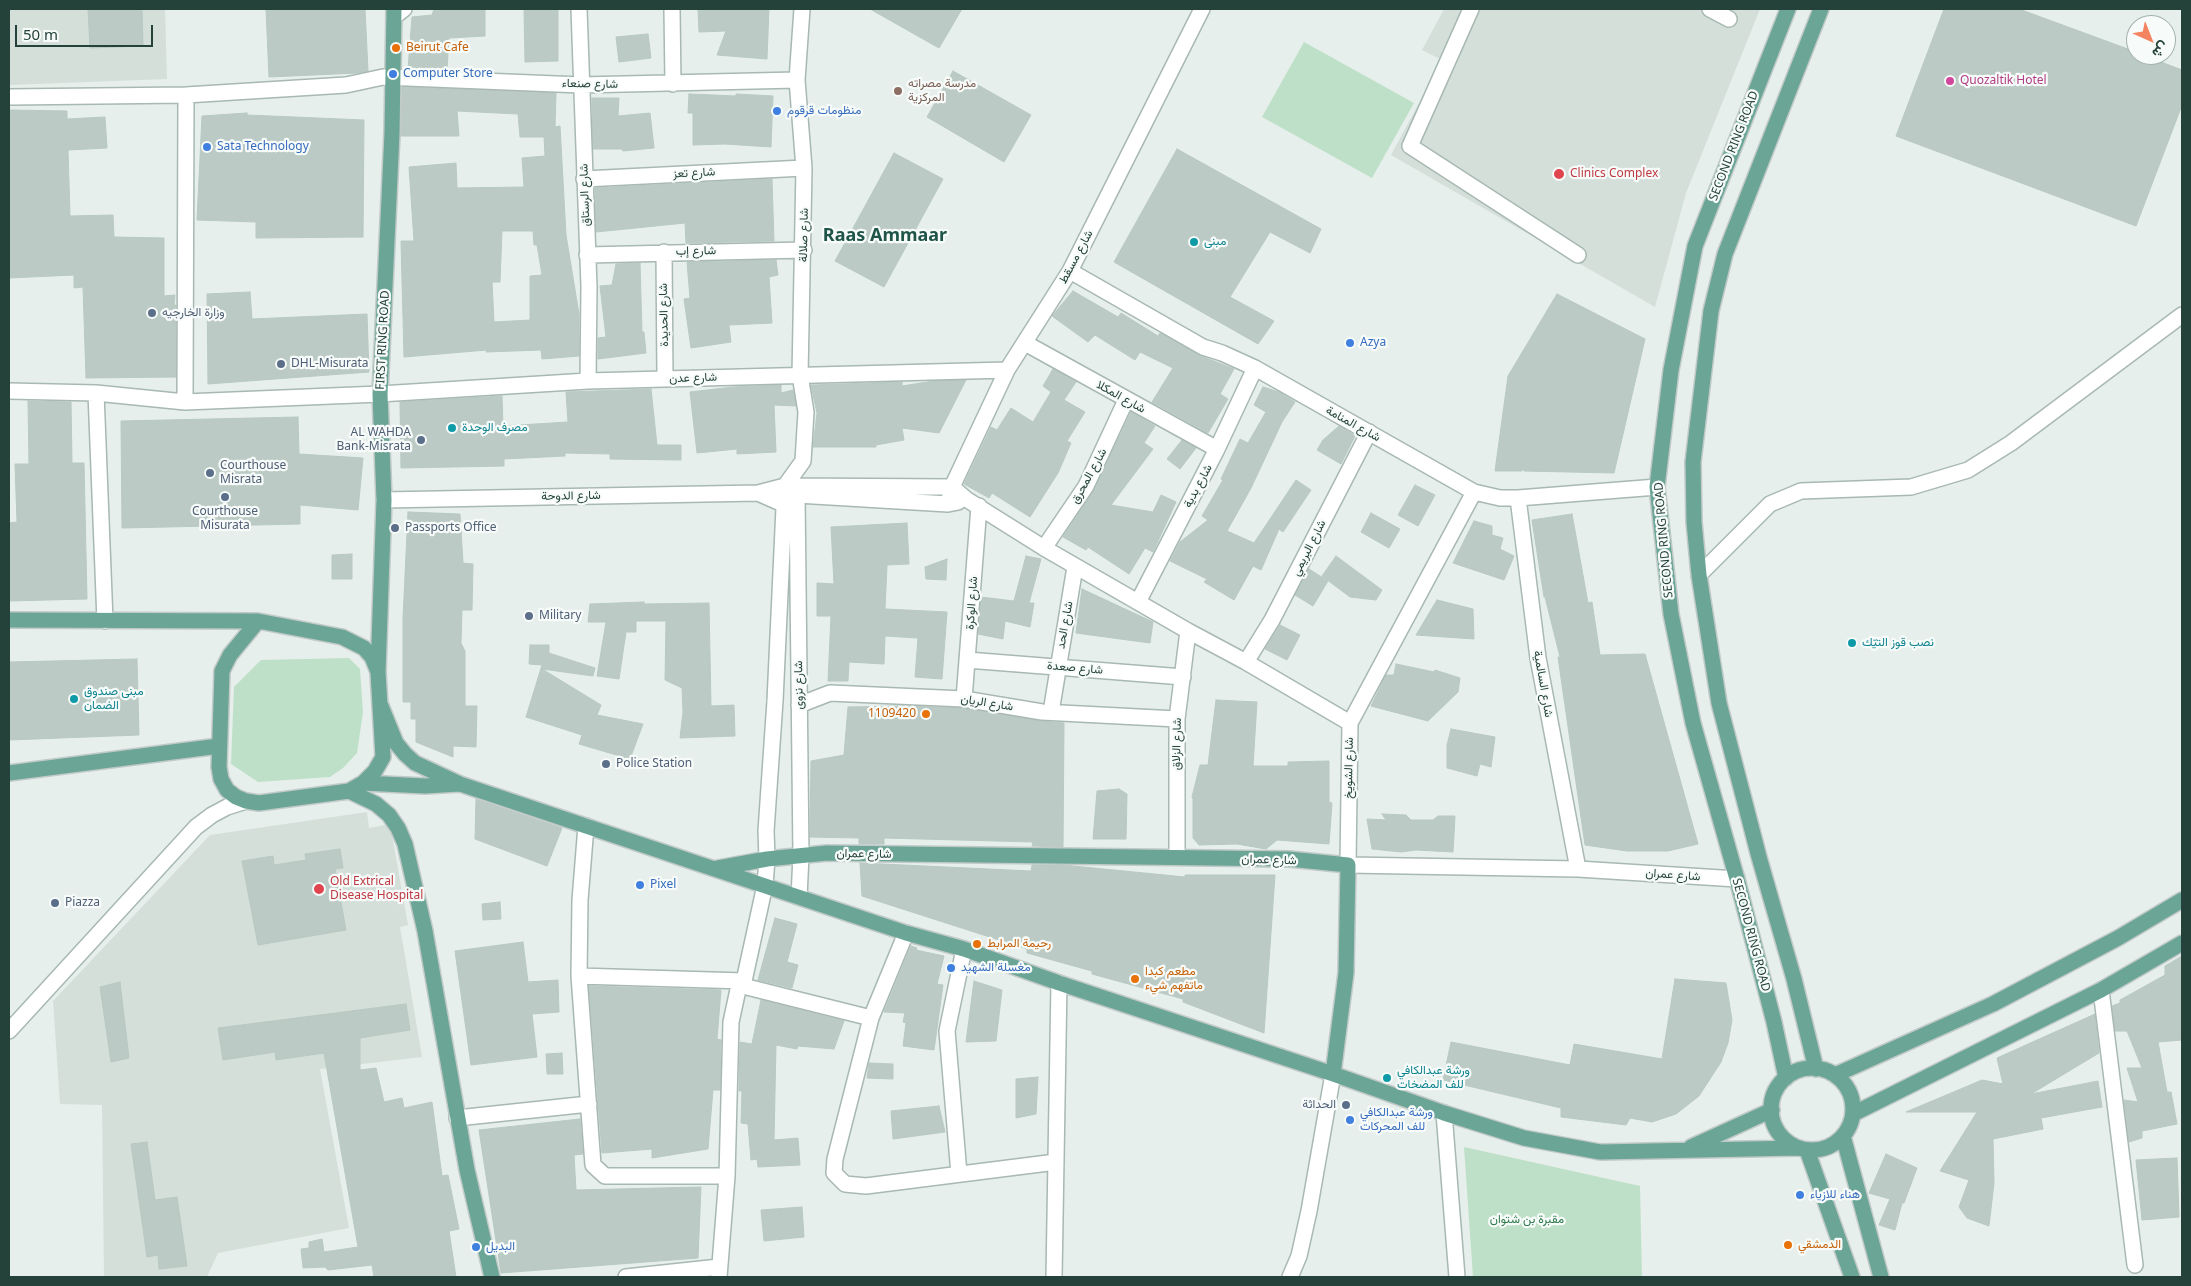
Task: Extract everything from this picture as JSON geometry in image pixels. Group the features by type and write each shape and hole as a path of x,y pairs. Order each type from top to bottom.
{"main road":[{"name":"SECOND RING ROAD","path":"1786,1078 1737,879 1693,723 1680,663 1664,557 1657,487 1671,370 1695,246 1788,9"},
{"path":"1816,1069 1794,979 1758,858 1719,703 1698,575 1694,522 1693,462 1711,311 1725,254 1821,9"},
{"name":"FIRST RING ROAD","path":"381,706 378,672 384,500 380,394 388,78 397,12"},
{"path":"9,620 258,621 342,637 355,642 372,657 378,672"},
{"path":"258,621 230,655 222,671 219,767 221,779 227,790 236,797 246,801 259,802 349,791 363,783 375,770 383,756 381,706"},
{"path":"381,706 396,743 404,754 415,763 460,784 906,933 964,949 1444,1113 1524,1138 1574,1149 1629,1153 1686,1150 1802,1149 1826,1148 1844,1136 1850,1126 1853,1114 1850,1092 1835,1075 1816,1069 1800,1070 1786,1078 1775,1092 1772,1110 1776,1129 1782,1138 1802,1149 1852,1277"},
{"path":"9,773 219,746"},
{"path":"363,783 425,786 460,784"},
{"path":"349,791 376,804 389,815 398,828 405,844 425,931 467,1170 492,1277"},
{"name":"شارع عمران","path":"716,869 767,859 827,853 1177,857 1289,860 1348,865"},
{"name":"شارع الشويخ","path":"1333,1074 1346,973 1348,865"},
{"path":"1835,1075 1993,1004 2118,938 2182,900"},
{"path":"1853,1114 2101,990 2182,943"},
{"path":"1686,1150 1772,1110"},
{"path":"1844,1136 1881,1277"}],"street":[{"name":"شارع الرستاق","path":"579,9 587,255 590,287 588,381"},
{"path":"672,9 673,84"},
{"name":"شارع صلالة","path":"802,9 797,80 804,168 804,250 800,375 806,412 803,461"},
{"name":"شارع مسقط","path":"948,504 952,487 1007,370 1070,271 1202,9"},
{"path":"1471,9 1410,146 1578,255"},
{"path":"1710,9 1729,19"},
{"name":"شارع صنعاء","path":"9,97 186,95 346,85 388,78 581,85 797,80"},
{"path":"185,402 186,95"},
{"name":"شارع تعز","path":"584,179 804,168"},
{"name":"شارع إب","path":"587,255 804,250"},
{"name":"شارع الحديدة","path":"664,252 665,379"},
{"name":"شارع المنامة","path":"1070,271 1203,347 1222,353 1255,368 1474,492 1500,498 1518,498 1657,487"},
{"path":"1698,575 1770,504 1801,491 1911,487 1968,470 2011,444 2182,315"},
{"name":"شارع المكلا","path":"1025,343 1217,449"},
{"name":"شارع بدية","path":"1138,602 1217,449 1255,368"},
{"name":"شارع عدن","path":"9,391 96,392 185,402 380,394 588,381 1007,370"},
{"path":"96,392 105,620"},
{"name":"شارع المحرق","path":"1044,548 1086,486 1126,400"},
{"name":"شارع البريمي","path":"1246,662 1272,620 1369,432"},
{"path":"803,461 816,487"},
{"path":"789,495 803,461"},
{"path":"789,495 816,487 952,487 973,503 1044,548 1350,723"},
{"name":"شارع الشويخ","path":"1348,865 1350,723 1474,492"},
{"name":"شارع الدوحة","path":"384,500 758,493 789,495"},
{"path":"789,495 948,504 973,503"},
{"name":"شارع نزوى","path":"789,495 799,705 801,856 799,897"},
{"name":"شارع نزوى","path":"719,1272 727,1176 731,1022 765,885 767,859 766,831 789,495"},
{"name":"شارع السالمية","path":"1518,498 1538,658 1578,869"},
{"name":"شارع الوكرة","path":"964,699 973,503"},
{"name":"شارع الحد","path":"1051,712 1057,666 1075,566"},
{"name":"شارع الزلاق","path":"1177,857 1177,719 1188,631"},
{"name":"شارع صعدة","path":"967,660 1182,677"},
{"name":"شارع الريان","path":"799,705 830,693 964,699 1051,712 1177,719"},
{"path":"9,1031 196,827 212,814 246,801"},
{"path":"586,826 580,900 579,976 593,1165 600,1174 605,1176 727,1176"},
{"name":"شارع عمران","path":"1348,865 1578,869 1737,879"},
{"path":"906,933 871,1018 835,1160 834,1173 846,1184 866,1186 1056,1162"},
{"path":"959,1174 948,1031 964,949"},
{"path":"579,976 741,983 871,1018"},
{"path":"1054,1277 1059,983"},
{"path":"2101,990 2135,1265"},
{"path":"1290,1277 1299,1256 1310,1211 1333,1074"},
{"path":"457,1118 589,1104"},
{"path":"1444,1113 1457,1277"},
{"path":"626,1277 719,1272"}],"shaded area":[{"path":"9,9 165,9 167,79 9,85"},
{"name":"Clinics Complex","path":"1444,9 1760,9 1686,193 1655,307 1391,155 1442,60 1422,50"},
{"path":"367,812 369,828 390,824 408,925 400,927 422,1057 320,1069 349,1228 218,1253 207,1277 104,1277 102,1105 60,1104 53,1001 210,835"}],"green space":[{"path":"1304,42 1414,103 1372,178 1262,117"},
{"path":"349,658 360,669 363,712 357,753 343,768 330,777 258,782 231,764 234,687 261,660"},
{"name":"مقبرة بن شتوان","path":"1464,1147 1640,1186 1642,1277 1473,1277"}],"building":[{"path":"88,9 142,9 143,46 90,48"},
{"path":"266,9 365,9 368,71 269,77"},
{"path":"434,9 485,9 485,36 449,38 447,70 408,69 412,17 432,15"},
{"path":"524,9 558,9 558,61 525,62"},
{"path":"698,9 769,9 767,59 717,55 726,31 699,32"},
{"path":"870,9 962,9 939,48"},
{"path":"1944,9 2019,9 2126,48 2126,65 2169,65 2182,70 2182,105 2136,226 1896,136"},
{"path":"648,34 651,58 619,62 616,37"},
{"path":"953,71 1031,115 1004,162 927,117"},
{"path":"402,87 556,93 555,127 560,126 566,235 579,314 579,356 542,359 541,350 486,352 487,350 404,357 401,241 414,241 409,167 456,163 457,188 524,187 522,158 545,156 544,137 520,137 518,114 457,111 459,136 401,136","holes":["502,231 533,231 534,245 537,245 542,275 530,276 530,320 494,322 492,282 500,282"]},
{"path":"689,94 773,96 771,147 725,144 693,145 693,113 688,113"},
{"path":"592,98 619,98 618,116 650,113 654,148 623,151 622,149 593,149"},
{"path":"9,110 67,111 67,119 105,117 107,148 68,150 70,216 113,215 114,237 164,238 164,296 175,295 174,305 176,305 176,377 86,378 83,287 74,288 74,275 9,278"},
{"path":"247,113 247,115 364,120 363,237 256,238 256,222 197,220 202,116"},
{"name":"مبنى","path":"1177,149 1321,229 1310,253 1270,232 1230,297 1274,321 1258,344 1114,262"},
{"path":"894,153 943,179 884,287 835,261"},
{"path":"772,179 774,241 686,243 685,223 596,232 595,188"},
{"path":"776,260 778,275 769,277 772,323 729,325 731,342 691,348 684,299 690,298 687,262"},
{"path":"640,263 642,332 644,332 646,353 598,359 598,338 606,337 600,286 612,285 616,264"},
{"path":"1073,291 1118,317 1121,313 1158,336 1160,333 1199,355 1234,369 1220,394 1228,399 1208,433 1152,402 1173,368 1140,352 1135,360 1095,335 1088,342 1052,316"},
{"path":"250,292 252,319 367,314 369,372 208,384 207,294"},
{"path":"1557,294 1645,339 1614,473 1524,471 1523,467 1522,471 1495,471 1508,376"},
{"path":"1053,369 1076,382 1064,400 1085,412 1067,441 1071,443 1058,473 1030,517 992,493 989,498 964,484 991,427 997,430 1011,408 1033,422 1051,392 1043,386"},
{"path":"966,380 939,433 902,428 904,440 876,445 876,447 813,447 817,413 811,385 902,382 902,386 934,381"},
{"path":"781,385 781,393 793,390 796,406 774,405 776,452 737,454 737,449 697,453 690,392 733,387"},
{"path":"1263,387 1279,392 1295,402 1282,422 1251,488 1227,531 1254,543 1296,480 1311,490 1283,532 1279,529 1261,570 1253,566 1234,600 1204,582 1207,579 1170,561 1180,542 1208,520 1202,516 1223,480 1221,479 1240,439 1248,443 1266,412 1254,405"},
{"path":"651,389 657,445 681,445 681,460 610,459 610,454 565,453 565,456 504,459 504,466 401,468 400,402 502,396 503,426 568,422 566,392"},
{"path":"28,401 71,402 72,463 84,463 87,599 9,601 9,523 17,522 15,464 29,464"},
{"path":"1131,412 1155,426 1144,443 1153,449 1111,505 1153,512 1161,495 1176,502 1153,552 1145,548 1129,574 1088,547 1086,550 1063,537 1094,490"},
{"name":"Courthouse Misrata","path":"298,417 299,454 363,458 358,510 300,505 300,524 122,528 121,421"},
{"path":"1339,426 1355,436 1341,464 1317,450 1323,440"},
{"path":"1182,440 1196,448 1180,469 1167,459"},
{"path":"1415,485 1435,495 1418,526 1398,515"},
{"path":"408,512 460,514 463,563 473,564 472,610 462,610 461,643 465,651 465,706 477,706 476,747 453,746 453,757 416,742 416,719 411,719 411,702 403,702 403,618"},
{"path":"1371,513 1400,529 1389,548 1361,532"},
{"path":"1572,514 1588,603 1592,602 1600,655 1645,654 1698,844 1668,851 1627,851 1585,845 1558,657 1560,657 1544,597 1532,520"},
{"path":"1474,521 1492,526 1492,535 1503,538 1500,549 1514,556 1504,580 1453,563"},
{"path":"907,523 909,564 887,565 885,609 947,612 942,679 915,677 918,638 885,636 884,664 849,662 848,681 828,681 831,616 817,616 817,583 834,584 831,527"},
{"path":"352,554 352,579 332,579 332,555"},
{"path":"1026,556 1041,559 1029,603 1034,603 1030,627 1005,621 1003,639 978,634 981,597 1014,601"},
{"path":"1336,556 1382,590 1376,600 1350,597 1322,576"},
{"path":"947,559 946,580 926,579 925,567"},
{"path":"1309,569 1328,581 1313,606 1295,595"},
{"path":"1082,589 1153,622 1150,643 1076,633"},
{"path":"1437,600 1473,609 1474,639 1416,635"},
{"path":"644,602 644,604 709,603 711,706 734,705 735,736 680,738 683,712 682,688 665,680 666,621 636,621 636,632 626,632 619,679 597,676 606,622 588,622 590,604"},
{"path":"1280,625 1300,635 1287,660 1265,649"},
{"path":"530,645 549,645 549,653 595,668 593,676 542,669 601,705 597,715 643,724 630,759 579,744 582,735 526,717 542,665 529,664"},
{"name":"مبنى صندوق الضمان","path":"137,659 139,735 9,740 9,662"},
{"path":"1396,664 1434,672 1435,670 1460,678 1458,692 1428,721 1371,706 1386,675 1394,675"},
{"path":"1216,700 1257,702 1253,766 1288,766 1288,762 1329,761 1329,802 1332,803 1329,844 1277,840 1266,849 1237,844 1199,845 1193,838 1192,797 1200,765 1208,765"},
{"path":"848,707 963,708 1040,721 1064,723 1063,847 1032,846 1033,842 884,838 884,844 859,844 859,838 810,837 811,761 844,755"},
{"path":"1451,729 1495,737 1491,767 1480,764 1477,776 1447,768 1447,745"},
{"path":"1119,789 1127,794 1126,839 1093,839 1097,791"},
{"path":"476,799 562,828 547,866 475,839"},
{"path":"1382,814 1406,815 1411,820 1433,820 1438,816 1455,816 1453,852 1416,850 1401,852 1372,849 1367,819 1386,820"},
{"path":"340,849 343,868 335,869 346,930 258,945 242,861 273,856 274,865 306,860 305,854"},
{"path":"860,863 1031,871 1032,865 1063,865 1185,877 1185,875 1275,875 1264,1033 1183,1002 1183,999 1092,974 1092,971 1027,953 1027,949 862,896"},
{"path":"500,902 501,919 483,920 482,904"},
{"path":"775,918 797,924 787,962 798,965 792,988 758,980"},
{"path":"523,942 528,982 558,980 559,1012 532,1014 537,1057 471,1065 455,951"},
{"path":"911,946 917,948 916,950 944,956 937,984 943,985 934,1050 903,1046 906,1023 903,1022 905,1013 884,1012"},
{"path":"2182,956 2182,1040 2158,1042 2167,1092 2171,1092 2177,1124 2142,1131 2142,1138 2129,1142 2124,1100 2138,1102 2127,1068 2142,1068 2127,1031 2115,1031 2112,1006 2165,975 2165,966"},
{"path":"1675,979 1726,983 1732,1020 1728,1043 1721,1062 1699,1096 1676,1114 1652,1122 1630,1118 1626,1125 1561,1117 1561,1108 1443,1080 1451,1042 1570,1065 1574,1044 1662,1059"},
{"path":"974,981 1002,990 996,1041 966,1042"},
{"path":"120,982 129,1058 111,1062 100,987"},
{"path":"589,986 721,990 717,1039 721,1040 720,1090 713,1090 708,1149 652,1158 652,1149 602,1153"},
{"path":"761,1000 844,1021 834,1049 798,1046 797,1049 776,1045 774,1140 798,1138 800,1165 758,1167 757,1159 751,1160 748,1124 741,1123 742,1091 739,1091 740,1042 752,1044"},
{"path":"406,1004 410,1030 360,1038 360,1070 376,1068 384,1102 402,1098 404,1108 432,1102 442,1176 448,1175 459,1229 449,1231 456,1277 374,1277 372,1265 328,1270 325,1267 303,1268 301,1249 309,1248 309,1242 322,1239 324,1252 358,1247 324,1053 276,1060 275,1052 223,1060 218,1028"},
{"path":"2095,1014 2099,1053 2031,1094 2098,1081 2102,1107 2041,1118 2043,1129 1993,1139 1994,1183 1989,1226 1967,1218 1959,1207 1969,1180 1940,1171 1977,1112 1906,1112 1982,1080 2003,1084 1997,1058"},
{"path":"562,1053 563,1074 547,1074 546,1054"},
{"path":"869,1063 893,1064 893,1079 867,1078"},
{"path":"1038,1077 1036,1114 1016,1118 1016,1079"},
{"path":"939,1106 945,1132 893,1139 891,1111"},
{"path":"580,1119 583,1154 574,1155 576,1190 701,1187 698,1258 501,1273 479,1130"},
{"path":"147,1142 155,1200 177,1197 187,1266 159,1269 158,1255 147,1257 131,1144"},
{"path":"1886,1154 1917,1168 1904,1203 1902,1203 1895,1230 1879,1225 1890,1199 1869,1193"},
{"path":"2177,1158 2179,1217 2142,1220 2136,1160"},
{"path":"802,1207 804,1237 764,1241 761,1210"}],"place":[{"name":"Beirut Cafe","path":"396,48"},
{"name":"Computer Store","path":"393,74"},
{"name":"Quozaltik Hotel","path":"1950,81"},
{"name":"مدرسة مصراته المركزية","path":"898,91"},
{"name":"منظومات قرقوم","path":"777,111"},
{"name":"Sata Technology","path":"207,147"},
{"name":"Clinics Complex","path":"1559,174"},
{"name":"مبنى","path":"1194,242"},
{"name":"وزارة الخارجيه","path":"152,313"},
{"name":"Azya","path":"1350,343"},
{"name":"DHL-Misurata","path":"281,364"},
{"name":"مصرف الوحدة","path":"452,428"},
{"name":"AL WAHDA Bank-Misrata","path":"421,440"},
{"name":"Courthouse Misrata","path":"210,473"},
{"name":"Courthouse Misurata","path":"225,497"},
{"name":"Passports Office","path":"395,528"},
{"name":"Military","path":"529,616"},
{"name":"نصب قوز التيّك","path":"1852,643"},
{"name":"مبنى صندوق الضمان","path":"74,699"},
{"name":"1109420","path":"926,714"},
{"name":"Police Station","path":"606,764"},
{"name":"Pixel","path":"640,885"},
{"name":"Old Extrical Disease Hospital","path":"319,889"},
{"name":"Piazza","path":"55,903"},
{"name":"رحيمة المرابط","path":"977,944"},
{"name":"مغسلة الشهيد","path":"951,968"},
{"name":"مطعم كبدا ماتفهم شيء","path":"1135,979"},
{"name":"ورشة عبدالكافي للف المضخات","path":"1387,1078"},
{"name":"الحداثة","path":"1346,1105"},
{"name":"ورشة عبدالكافي للف المحركات","path":"1350,1120"},
{"name":"هناء للازياء","path":"1800,1195"},
{"name":"الدمشقي","path":"1788,1245"},
{"name":"البديل","path":"476,1247"}],"district":[{"name":"Raas Ammaar","path":"885,236"}]}
